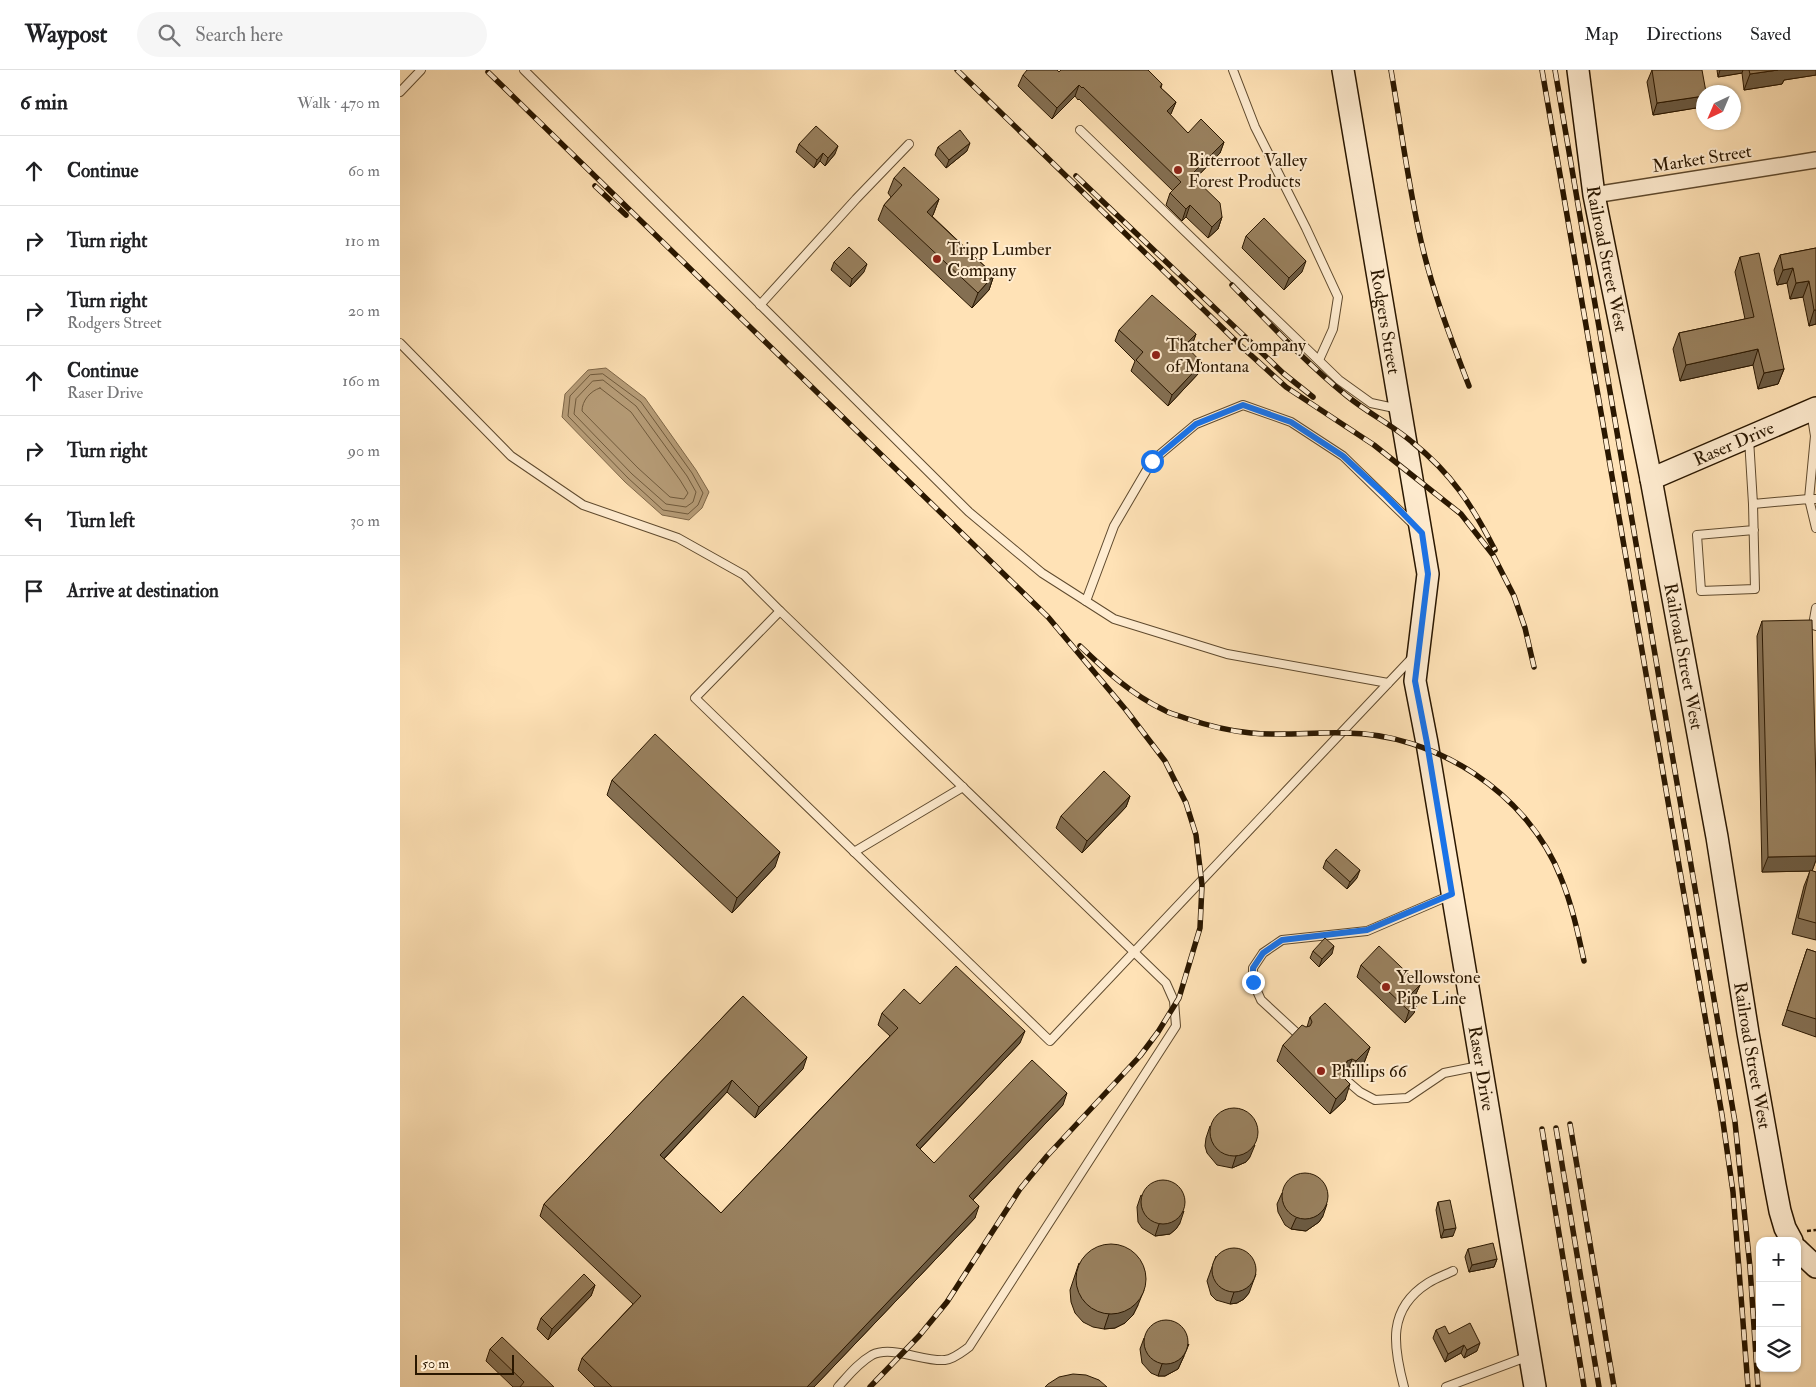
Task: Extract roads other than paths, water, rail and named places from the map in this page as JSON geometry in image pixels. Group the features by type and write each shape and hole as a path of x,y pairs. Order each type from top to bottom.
{"street":[{"name":"Rodgers Street","path":"1343,70 1428,574"},
{"name":"Railroad Street West","path":"1578,70 1594,195 1651,479 1717,837 1748,1033 1778,1202 1785,1228 1796,1237"},
{"name":"Market Street","path":"1594,195 1816,160"},
{"name":"Raser Drive","path":"1651,479 1813,409"},
{"name":"Raser Drive","path":"1428,574 1415,681 1427,743 1528,1356 1535,1387"},
{"name":"Railroad Street West","path":"1801,1243 1816,1267"}],"lane":[{"path":"400,92 421,70"},
{"path":"524,70 969,512 1042,573 1114,619 1227,654 1388,683"},
{"path":"1233,70 1255,127 1306,228 1338,297 1333,329 1319,360"},
{"path":"1080,130 1339,380 1371,403 1401,410"},
{"path":"760,305 856,199 910,144"},
{"path":"400,342 511,456 583,505 678,538 744,575 780,612 1166,983 1174,1001 1176,1026 969,1347 958,1355 946,1360 887,1352 874,1354 861,1363 838,1387"},
{"path":"1086,601 1114,526 1152,461 1196,424 1243,405 1291,422 1343,456 1422,533"},
{"path":"1813,409 1815,436 1812,499 1816,528"},
{"path":"1749,437 1753,504 1754,530 1755,589 1701,591 1697,535 1754,530"},
{"path":"1753,504 1812,499"},
{"path":"1816,608 1812,625 1816,626"},
{"path":"780,612 695,698 1050,1041 1419,650"},
{"path":"854,852 963,787"},
{"path":"1301,1037 1262,1000 1253,982 1253,968 1263,953 1282,940 1367,930 1452,894"},
{"path":"1346,1080 1360,1092 1374,1100 1407,1098 1444,1073 1481,1066"},
{"path":"1404,1387 1396,1357 1396,1325 1407,1303 1428,1283 1453,1271"},
{"path":"1446,1387 1528,1356"}],"water":[{"path":"606,368 645,398 696,470 709,492 702,508 689,520 662,515 625,482 562,417 565,394 588,370"}],"railway":[{"path":"957,70 1241,346 1286,387 1374,445 1461,514 1493,555 1514,596 1525,628 1534,667"},
{"path":"1391,70 1410,188 1428,268 1440,308 1469,386"},
{"path":"1542,70 1722,1115 1733,1192 1748,1387"},
{"path":"1555,70 1735,1122 1750,1267 1758,1387"},
{"path":"488,72 1048,617 1126,710 1165,761 1186,803 1196,835 1202,885 1200,928 1179,998 1158,1032 1140,1056 1047,1156 1020,1189 947,1302 919,1336 870,1387"},
{"path":"1076,176 1283,373 1313,397"},
{"path":"595,186 626,215"},
{"path":"1232,285 1317,370 1355,402 1404,436 1439,466 1469,504 1495,550"},
{"path":"1080,646 1109,673 1141,697 1166,711 1185,718 1234,731 1251,733 1345,733 1379,736 1412,744 1444,757 1475,774 1502,795 1526,820 1546,848 1561,878 1568,898 1584,961"},
{"path":"1570,1124 1614,1387"},
{"path":"1556,1128 1599,1387"},
{"path":"1542,1129 1584,1387"}],"place":[{"name":"Bitterroot Valley Forest Products","path":"1178,170"},
{"name":"Tripp Lumber Company","path":"937,259"},
{"name":"Thatcher Company of Montana","path":"1156,355"},
{"name":"Yellowstone Pipe Line","path":"1386,987"},
{"name":"Phillips 66","path":"1321,1071"}]}
